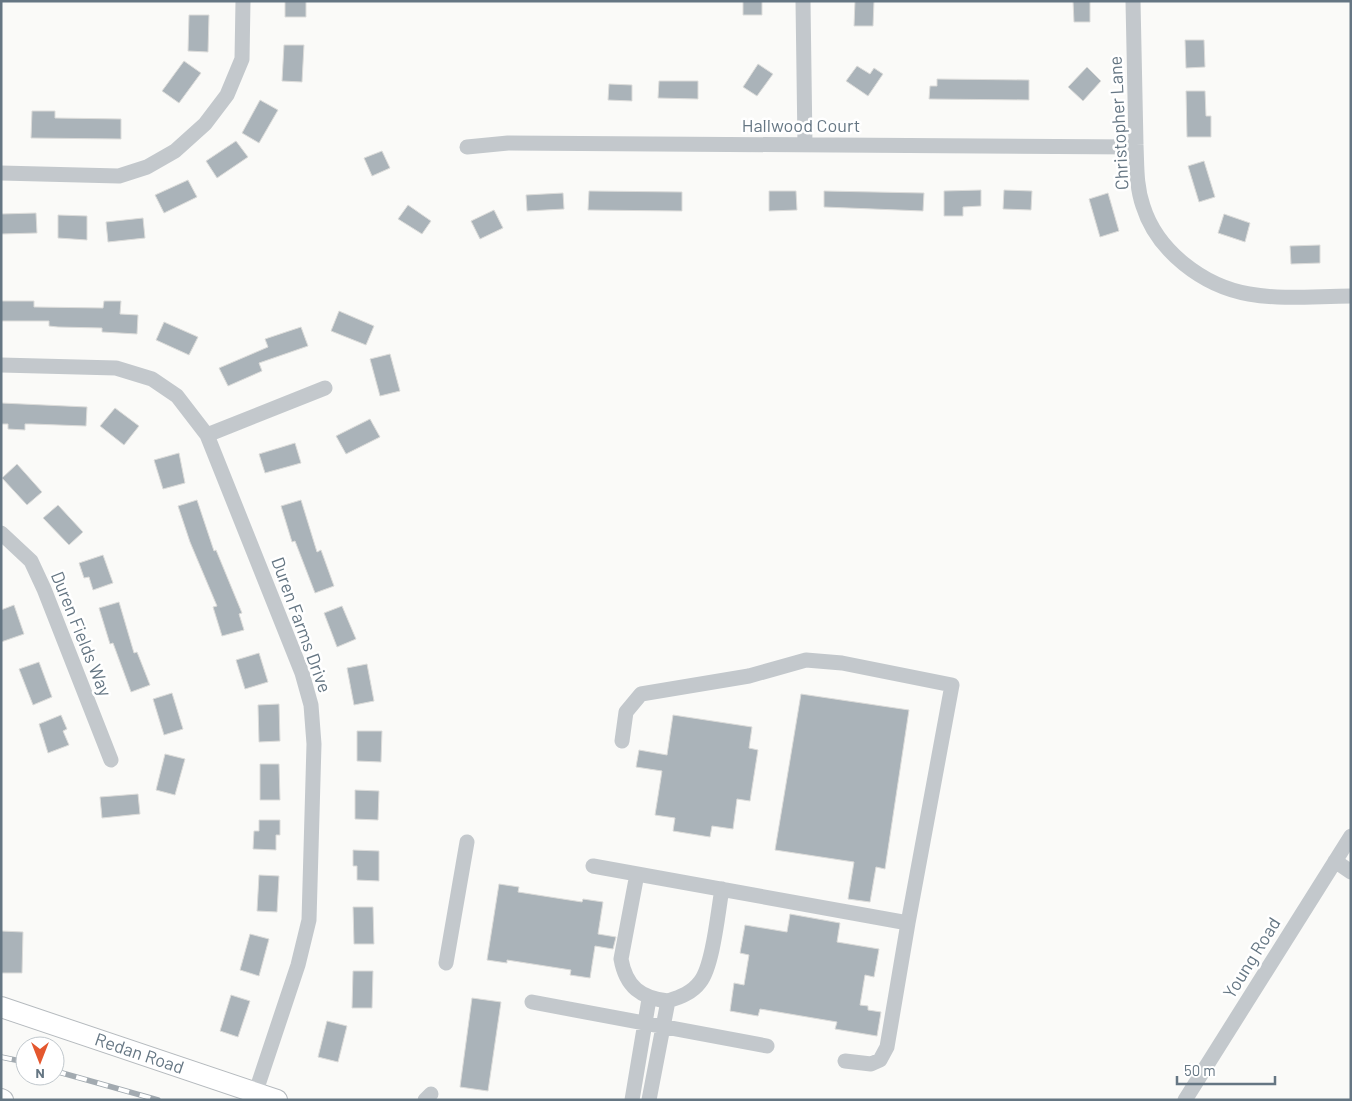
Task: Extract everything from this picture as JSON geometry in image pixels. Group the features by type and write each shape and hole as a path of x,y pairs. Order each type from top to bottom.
{"main road":[{"name":"Redan Road","path":"1,1007 256,1091 277,1100"}],"street":[{"path":"1,173 119,176 147,167 175,151 205,124 227,95 242,59 243,1"},
{"path":"803,1 805,145"},
{"name":"Christopher Lane","path":"1133,1 1136,173 1142,205 1150,223 1167,247 1188,266 1209,280 1246,294 1284,298 1351,296"},
{"name":"Hallwood Court","path":"466,147 508,143 1136,147"},
{"name":"Duren Farms Drive","path":"1,365 116,368 152,379 178,396 207,436 302,673 311,705 313,734 309,920 298,965 256,1091"},
{"path":"207,436 325,388"},
{"name":"Duren Fields Way","path":"1,533 31,561 44,589 111,760"},
{"path":"622,741 626,712 642,694 749,676 806,660 842,664 952,685 908,923 888,1047 880,1060 871,1064 846,1061"},
{"name":"Young Road","path":"1185,1100 1351,836"},
{"path":"446,963 466,842"},
{"path":"1335,861 1351,872"},
{"path":"593,866 908,923"},
{"path":"637,874 621,959 623,972 631,984 649,999 668,1002 682,997 694,989 707,971 722,889"},
{"path":"632,1100 649,999"},
{"path":"532,1002 767,1046"},
{"path":"649,1100 668,1002"}],"building":[{"path":"285,1 306,1 306,17 285,17"},
{"path":"743,1 762,1 762,15 743,15"},
{"path":"855,1 874,1 873,26 854,26"},
{"path":"1073,1 1090,1 1090,22 1074,22"},
{"path":"189,15 209,15 208,52 188,51"},
{"path":"1185,40 1204,40 1205,67 1186,68"},
{"path":"284,45 304,45 302,82 282,81"},
{"path":"184,61 201,73 179,103 162,91"},
{"path":"758,64 773,74 757,96 743,87"},
{"path":"857,66 870,74 874,68 883,74 868,96 846,81"},
{"path":"1087,67 1101,81 1083,101 1068,87"},
{"path":"937,79 1029,80 1029,100 929,99 930,86 937,86"},
{"path":"659,81 698,81 698,99 658,98"},
{"path":"609,84 632,85 632,101 608,100"},
{"path":"1186,91 1205,91 1206,116 1211,116 1211,137 1187,137"},
{"path":"260,100 278,110 259,143 242,133"},
{"path":"32,111 55,111 55,118 121,119 121,139 31,138"},
{"path":"236,141 248,157 217,178 206,161"},
{"path":"382,151 390,168 372,176 364,158"},
{"path":"1204,161 1215,197 1199,202 1188,166"},
{"path":"188,180 197,197 164,213 155,195"},
{"path":"981,190 981,206 963,207 963,216 944,216 944,191"},
{"path":"1004,190 1032,191 1031,210 1003,209"},
{"path":"589,191 682,192 682,211 588,210"},
{"path":"769,191 796,191 797,210 769,211"},
{"path":"824,191 924,193 923,211 824,207"},
{"path":"563,193 564,209 527,211 526,195"},
{"path":"1108,193 1119,231 1100,237 1089,199"},
{"path":"408,205 431,221 422,234 398,219"},
{"path":"494,210 503,228 480,239 471,221"},
{"path":"36,213 37,233 1,234 1,214"},
{"path":"1224,214 1250,223 1245,242 1218,233"},
{"path":"58,215 87,216 87,240 58,238"},
{"path":"143,218 145,238 108,242 106,222"},
{"path":"1320,245 1320,263 1291,264 1290,246"},
{"path":"1,301 34,301 34,307 103,308 104,301 121,301 120,314 138,315 137,334 102,332 102,328 49,326 49,321 1,321"},
{"path":"339,311 374,326 366,345 331,331"},
{"path":"164,322 198,337 189,355 156,340"},
{"path":"301,327 308,346 259,363 262,371 228,386 219,368 268,347 265,339"},
{"path":"390,354 400,391 380,396 370,359"},
{"path":"1,403 87,407 86,426 25,424 25,430 8,429 8,424 1,424"},
{"path":"115,408 139,426 124,445 100,426"},
{"path":"370,419 380,437 346,454 336,436"},
{"path":"295,443 301,463 265,473 259,454"},
{"path":"179,453 185,483 163,489 154,460"},
{"path":"17,464 42,492 27,505 2,478"},
{"path":"197,500 214,551 216,550 242,613 239,614 244,630 222,636 213,607 217,606 190,542 178,506"},
{"path":"301,500 317,552 321,550 334,586 315,593 295,541 292,542 281,506"},
{"path":"58,505 83,532 69,545 43,518"},
{"path":"103,555 113,583 93,590 89,577 84,578 79,563"},
{"path":"119,602 134,653 137,652 150,685 131,692 113,643 110,644 99,608"},
{"path":"14,605 24,634 1,642 1,610"},
{"path":"342,606 356,639 337,647 324,613"},
{"path":"259,653 268,682 245,689 236,660"},
{"path":"39,662 52,697 33,705 19,669"},
{"path":"367,664 374,701 354,705 347,668"},
{"path":"172,693 183,729 164,735 153,699"},
{"path":"801,694 909,710 885,869 876,867 870,902 848,899 854,862 775,850"},
{"path":"279,704 280,741 259,742 258,705"},
{"path":"61,715 67,729 63,731 69,745 48,753 39,724"},
{"path":"673,715 752,727 749,748 758,750 750,801 737,799 733,829 712,826 710,837 673,831 675,818 655,815 662,771 636,767 639,750 667,755"},
{"path":"357,731 382,731 381,762 357,761"},
{"path":"165,754 185,759 175,795 156,790"},
{"path":"260,764 279,764 280,800 260,800"},
{"path":"355,790 379,791 378,820 355,819"},
{"path":"138,794 140,814 102,818 100,797"},
{"path":"259,820 280,820 280,835 276,835 276,850 253,849 254,831 259,831"},
{"path":"353,850 379,851 379,881 357,880 357,866 353,866"},
{"path":"259,875 279,876 277,912 257,911"},
{"path":"499,884 519,887 518,892 582,902 583,899 603,902 598,934 616,937 613,949 595,946 590,978 570,975 571,970 507,960 507,963 487,960"},
{"path":"353,907 373,907 374,944 354,944"},
{"path":"790,914 840,923 837,942 879,949 874,977 865,975 860,1005 868,1006 868,1010 881,1012 877,1036 835,1029 837,1022 760,1009 758,1016 730,1011 734,983 744,985 749,955 740,953 745,925 787,932"},
{"path":"1,931 23,932 22,973 1,973"},
{"path":"250,934 269,939 259,976 240,970"},
{"path":"353,971 373,971 372,1008 352,1008"},
{"path":"231,995 250,1001 238,1037 220,1031"},
{"path":"472,998 501,1002 488,1091 460,1087"},
{"path":"327,1021 347,1026 338,1062 318,1057"}],"railway":[{"path":"1,1057 15,1060"},
{"path":"65,1074 158,1100"}]}
